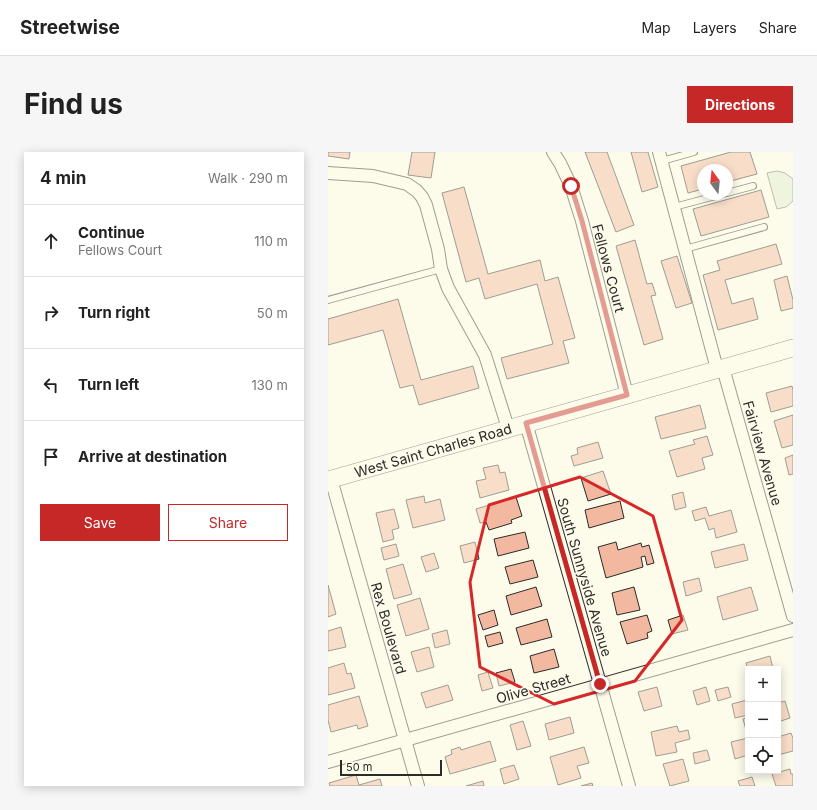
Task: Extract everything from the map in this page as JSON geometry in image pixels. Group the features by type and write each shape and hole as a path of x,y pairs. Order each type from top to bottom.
{"main road":[{"name":"West Saint Charles Road","path":"330,479 793,348"}],"street":[{"name":"Fellows Court","path":"553,152 571,186 582,221 627,395"},
{"path":"660,156 720,369"},
{"path":"328,172 373,176 407,184 417,191 422,197 426,205 438,249 441,270 448,288 485,355 508,428"},
{"name":"Fairview Avenue","path":"720,369 793,616"},
{"name":"South Sunnyside Avenue","path":"526,423 629,786"},
{"name":"Rex Boulevard","path":"330,479 418,786"},
{"name":"Olive Street","path":"328,762 793,630"}],"lane":[{"path":"660,156 694,152"},
{"path":"733,191 753,186"},
{"path":"674,207 700,200"},
{"path":"686,249 764,227"},
{"path":"328,300 441,270"}],"highlighted area":[{"path":"580,477 653,516 682,620 635,681 554,704 480,667 470,582 489,505"}],"green space":[{"path":"777,171 785,173 793,179 793,201 786,207 777,209 767,173"}],"building":[{"path":"328,152 350,152 349,159 328,156"},
{"path":"412,152 435,152 431,178 408,175"},
{"path":"585,152 607,152 634,225 616,232"},
{"path":"631,152 648,152 658,187 642,192"},
{"path":"731,152 750,152 757,174 733,180 733,164 697,164 697,191 688,193 681,166"},
{"path":"464,187 488,274 540,260 545,281 558,277 575,338 563,341 569,363 507,379 501,358 553,344 537,284 485,299 479,278 466,282 442,193"},
{"path":"761,190 769,217 701,236 693,209 725,200 733,200 733,198"},
{"path":"635,240 647,284 652,283 656,295 651,296 663,339 644,345 616,246"},
{"path":"776,244 782,264 725,280 732,304 753,298 758,319 718,330 703,275 720,270 717,261"},
{"path":"677,256 692,303 676,308 661,261"},
{"path":"787,276 793,300 793,308 781,311 774,280"},
{"path":"398,299 421,380 473,366 479,388 419,405 413,385 400,388 383,330 328,345 328,319"},
{"path":"792,386 793,406 771,412 766,393"},
{"path":"700,405 706,428 661,439 655,417"},
{"path":"793,415 793,445 782,448 774,421"},
{"path":"707,436 713,455 702,458 705,469 677,477 669,451 695,444 693,440"},
{"path":"598,442 603,458 574,466 571,456 578,454 577,448"},
{"path":"793,455 793,474 789,475 785,458"},
{"path":"498,465 500,473 505,472 509,490 480,498 476,481 486,479 483,468"},
{"path":"603,471 611,494 588,501 581,478"},
{"path":"683,492 686,507 675,510 672,495"},
{"path":"424,496 425,503 440,499 445,520 413,528 406,500"},
{"path":"516,497 522,516 511,520 512,523 489,530 486,522 480,523 476,509"},
{"path":"620,501 624,518 589,528 585,510"},
{"path":"706,507 709,516 731,510 737,532 716,538 714,528 709,530 705,518 695,521 692,511"},
{"path":"394,509 399,528 392,530 394,539 383,542 376,513"},
{"path":"525,532 529,548 498,556 494,539"},
{"path":"475,542 479,559 464,563 460,546"},
{"path":"616,542 618,550 641,543 642,547 649,545 654,563 647,565 645,556 641,557 643,567 606,578 598,547"},
{"path":"396,544 399,556 384,560 381,548"},
{"path":"744,544 748,560 715,568 711,552"},
{"path":"434,553 439,568 426,572 421,557"},
{"path":"533,560 538,577 510,584 505,567"},
{"path":"403,564 412,594 394,599 386,569"},
{"path":"699,578 702,591 686,596 683,582"},
{"path":"328,585 336,614 328,617"},
{"path":"536,587 542,606 511,615 506,596"},
{"path":"634,587 640,610 617,615 612,593"},
{"path":"751,587 758,610 723,620 717,597"},
{"path":"420,598 429,629 406,636 397,605"},
{"path":"494,610 498,625 483,630 478,615"},
{"path":"647,615 652,631 647,633 648,638 627,644 620,622"},
{"path":"683,615 688,630 672,634 668,620"},
{"path":"547,619 552,637 521,645 516,628"},
{"path":"341,627 346,647 328,651 328,631"},
{"path":"447,630 450,644 435,648 432,634"},
{"path":"500,632 503,643 488,647 485,636"},
{"path":"429,647 434,667 417,672 411,652"},
{"path":"554,649 559,667 534,673 530,656"},
{"path":"770,656 772,666 747,666 746,663"},
{"path":"344,663 347,674 351,673 355,688 328,695 328,668"},
{"path":"511,669 515,682 499,686 496,673"},
{"path":"488,672 493,688 482,691 478,675"},
{"path":"448,685 453,700 426,708 421,693"},
{"path":"657,687 662,706 644,711 638,692"},
{"path":"706,687 710,701 697,705 693,691"},
{"path":"728,687 731,697 718,701 715,690"},
{"path":"359,696 368,726 358,729 357,725 331,732 328,720 328,705"},
{"path":"745,701 745,716 735,718 732,704"},
{"path":"785,701 790,718 781,721 781,702"},
{"path":"570,717 574,733 549,740 545,724"},
{"path":"523,721 531,746 517,750 510,725"},
{"path":"677,726 679,732 688,730 690,739 675,743 677,752 656,756 651,732"},
{"path":"791,733 793,738 793,751 781,754 781,736"},
{"path":"745,739 745,756 735,759 731,742"},
{"path":"490,741 496,761 450,774 445,757 452,754 451,750 460,747 461,750"},
{"path":"584,747 589,763 577,766 581,778 558,785 550,757"},
{"path":"707,750 710,760 695,764 693,753"},
{"path":"683,759 689,781 670,786 663,764"},
{"path":"514,765 519,779 504,784 500,769"},
{"path":"790,769 791,774 793,774 793,786 776,786 772,774 781,774 781,772"},
{"path":"356,775 359,785 380,779 382,786 330,786 329,783"},
{"path":"752,777 755,786 740,786 738,781"},
{"path":"483,781 484,786 466,786"},
{"path":"592,783 593,786 581,786"}],"route":[{"path":"571,186 582,221 627,395 526,423 600,684"}]}
